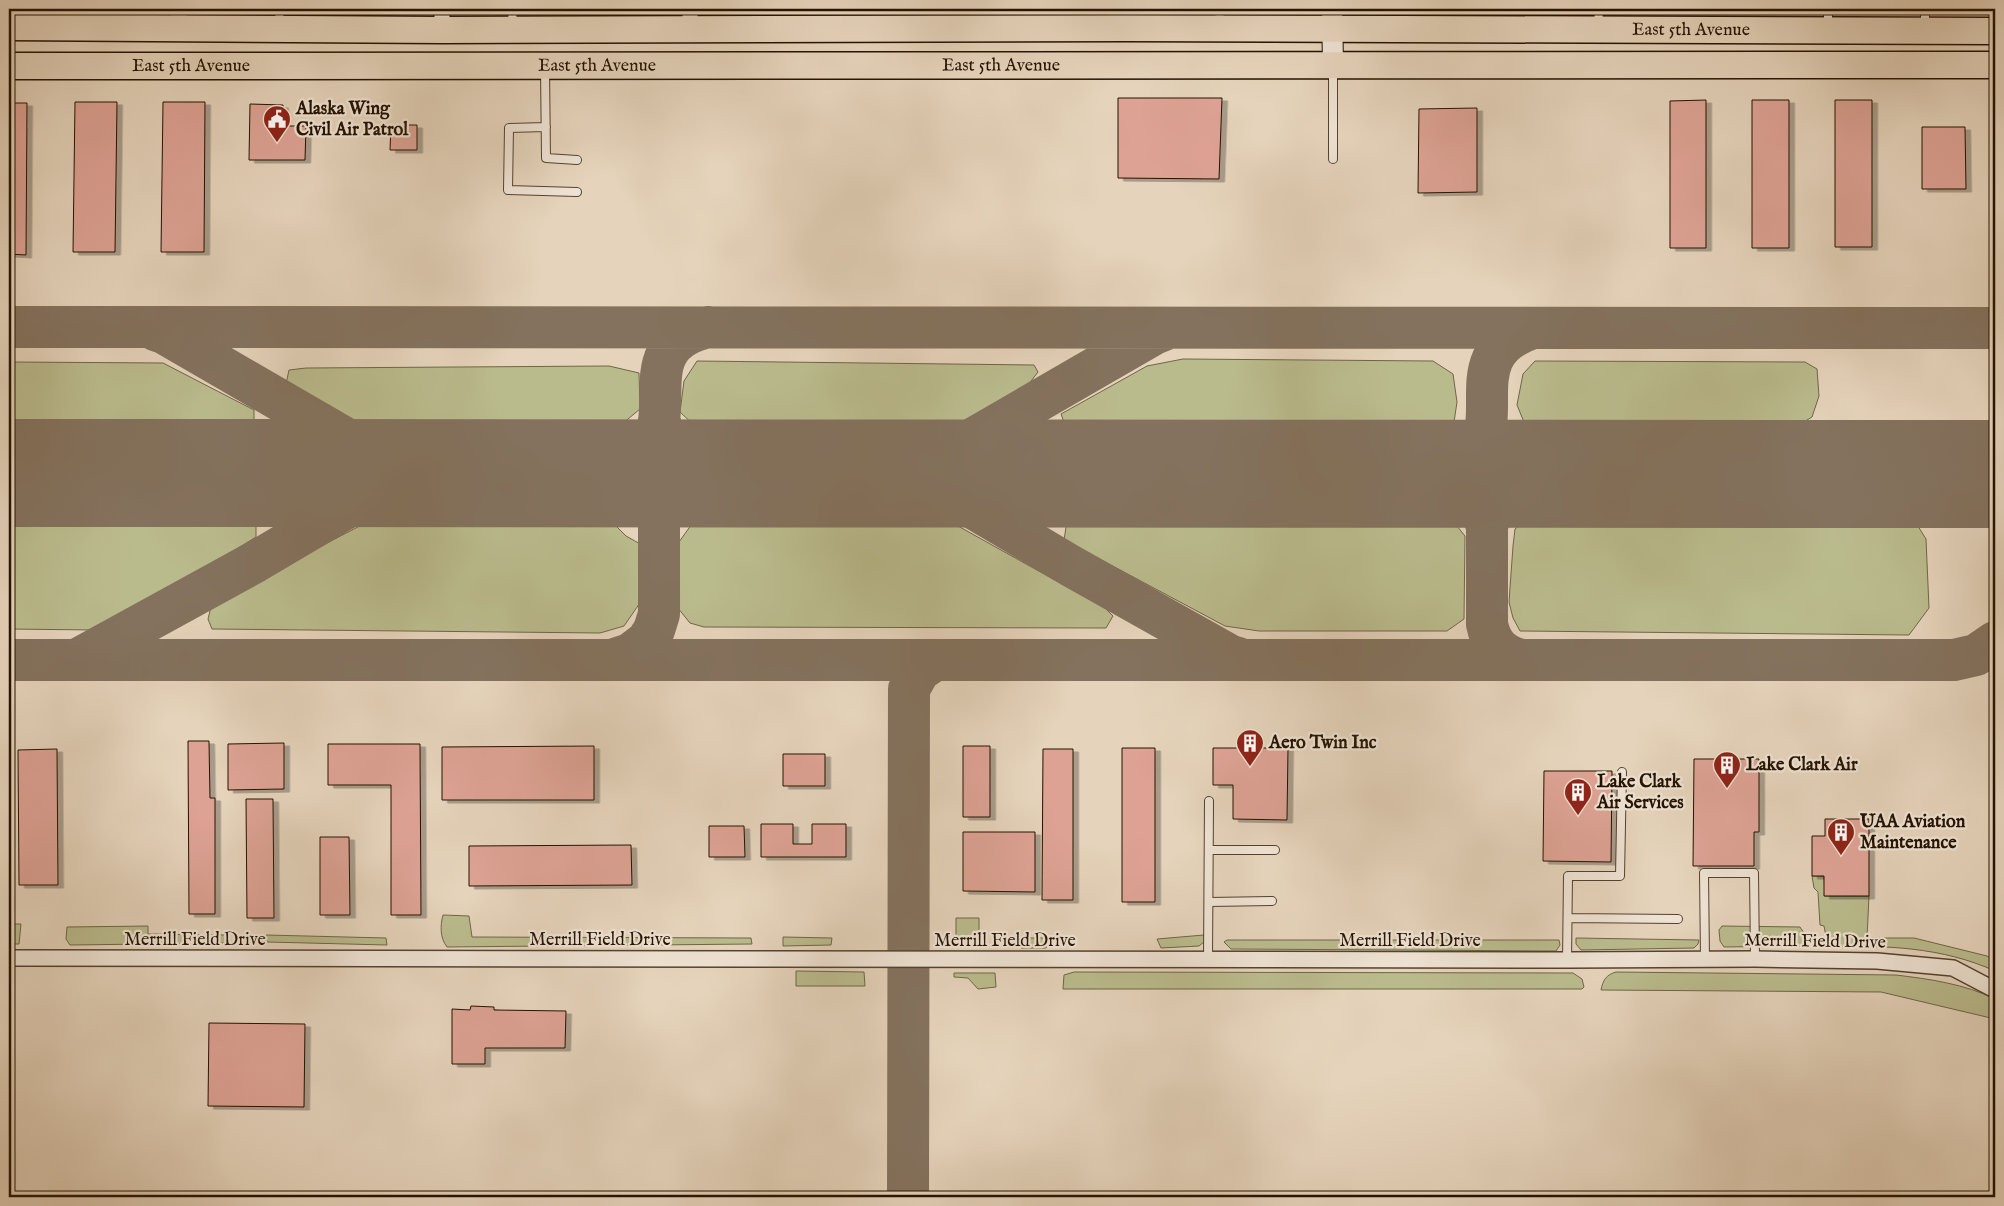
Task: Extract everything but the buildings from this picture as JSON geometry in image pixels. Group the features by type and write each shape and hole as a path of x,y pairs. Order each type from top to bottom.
{"highway":[{"name":"East 5th Avenue","path":"9,27 67,18 1126,18 1220,14 1332,19 1925,20 1995,30"},
{"name":"East 5th Avenue","path":"9,66 1995,65"}],"street":[{"path":"1332,19 1332,64"},
{"name":"Merrill Field Drive","path":"9,958 1755,959 1877,961 1953,968 1995,990"}],"lane":[{"path":"1332,64 1333,159"},
{"path":"545,65 546,158 577,160"},
{"path":"546,128 509,128 508,190 577,192"},
{"path":"1567,960 1568,876 1620,876 1622,772"},
{"path":"1208,960 1209,801"},
{"path":"1209,850 1274,850"},
{"path":"1705,959 1704,873 1754,873 1755,959"},
{"path":"1209,902 1272,901"},
{"path":"1568,918 1678,919"}],"green space":[{"path":"1183,359 1433,361 1453,374 1457,402 1454,422 1440,430 1065,425 1061,414 1147,366"},
{"path":"697,361 1034,365 1038,372 1028,385 956,425 940,430 698,429 680,412 684,381"},
{"path":"1535,361 1805,362 1817,369 1819,396 1812,417 1794,428 1544,432 1526,427 1517,405 1523,374"},
{"path":"9,362 163,363 254,410 254,427 9,426"},
{"path":"609,366 639,373 640,409 616,429 367,427 286,384 289,370 306,368"},
{"path":"1533,514 1911,519 1916,523 1926,539 1929,608 1909,635 1520,631 1513,618 1509,602 1513,546 1515,529"},
{"path":"375,518 613,523 626,536 642,545 642,600 624,626 600,633 212,629 208,619 212,603"},
{"path":"9,520 247,522 256,526 256,537 124,619 95,630 9,629"},
{"path":"1452,520 1465,536 1464,619 1447,631 1259,631 1225,626 1064,540 1067,521"},
{"path":"694,521 949,521 1105,608 1113,616 1106,628 704,627 690,623 677,607 679,542"},
{"path":"1812,876 1824,876 1825,896 1869,896 1867,938 1914,938 1987,956 1995,961 1995,971 1975,963 1934,952 1892,947 1828,947 1824,926 1820,925 1818,892 1814,888"},
{"path":"443,915 469,916 472,937 751,938 752,944 447,947 441,932"},
{"path":"956,918 979,918 979,937 956,938"},
{"path":"9,924 21,924 19,944 9,944"},
{"path":"148,926 148,934 227,935 228,943 70,945 66,939 67,927"},
{"path":"1722,926 1800,927 1804,933 1805,946 1724,947 1720,941 1719,930"},
{"path":"266,935 386,938 387,945 267,942"},
{"path":"1204,935 1205,941 1199,946 1161,948 1157,939"},
{"path":"783,937 832,938 831,945 783,946"},
{"path":"1018,938 1045,938 1048,943 1046,948 1021,948"},
{"path":"1576,938 1699,940 1694,948 1581,950 1576,944"},
{"path":"1227,940 1559,940 1560,945 1556,951 1231,949 1224,942"},
{"path":"796,971 864,972 865,986 796,986"},
{"path":"1074,972 1573,973 1582,979 1584,987 1582,989 1063,989 1064,975"},
{"path":"1616,972 1896,975 1921,978 1972,989 1995,999 1995,1019 1881,992 1601,990 1605,978"},
{"path":"954,973 995,973 996,987 978,989 968,978 954,977"}],"taxiway":[{"path":"9,327 1995,328"},
{"path":"606,473 626,466 643,455 654,439 659,421 660,384 663,366 669,350 684,336 708,327"},
{"path":"1425,473 1461,462 1479,446 1485,430 1488,373 1495,356 1508,340 1533,328"},
{"path":"155,330 164,333 381,459 405,467 435,473"},
{"path":"887,473 938,459 1164,330"},
{"path":"659,420 663,432 674,451 688,463 721,473"},
{"path":"1959,474 1995,455"},
{"path":"80,658 255,562 377,490 404,480 435,473"},
{"path":"606,473 638,487 652,503 659,523 659,614 654,630 647,641 630,654 612,660"},
{"path":"886,473 941,489 1071,566 1231,656 1238,658"},
{"path":"1425,473 1462,485 1469,491 1481,508 1487,527 1487,624 1491,638 1498,648 1522,660"},
{"path":"1487,527 1494,506 1505,491 1520,481 1541,474"},
{"path":"9,660 1954,660 1976,655 1995,642"},
{"path":"908,1197 909,689 919,671 935,660"}],"runway":[{"path":"9,473 1995,474"}],"place":[{"name":"Alaska Wing Civil Air Patrol","path":"277,143"},
{"name":"Aero Twin Inc","path":"1250,767"},
{"name":"Lake Clark Air","path":"1727,789"},
{"name":"Lake Clark Air Services","path":"1578,816"},
{"name":"UAA Aviation Maintenance","path":"1841,856"}]}
